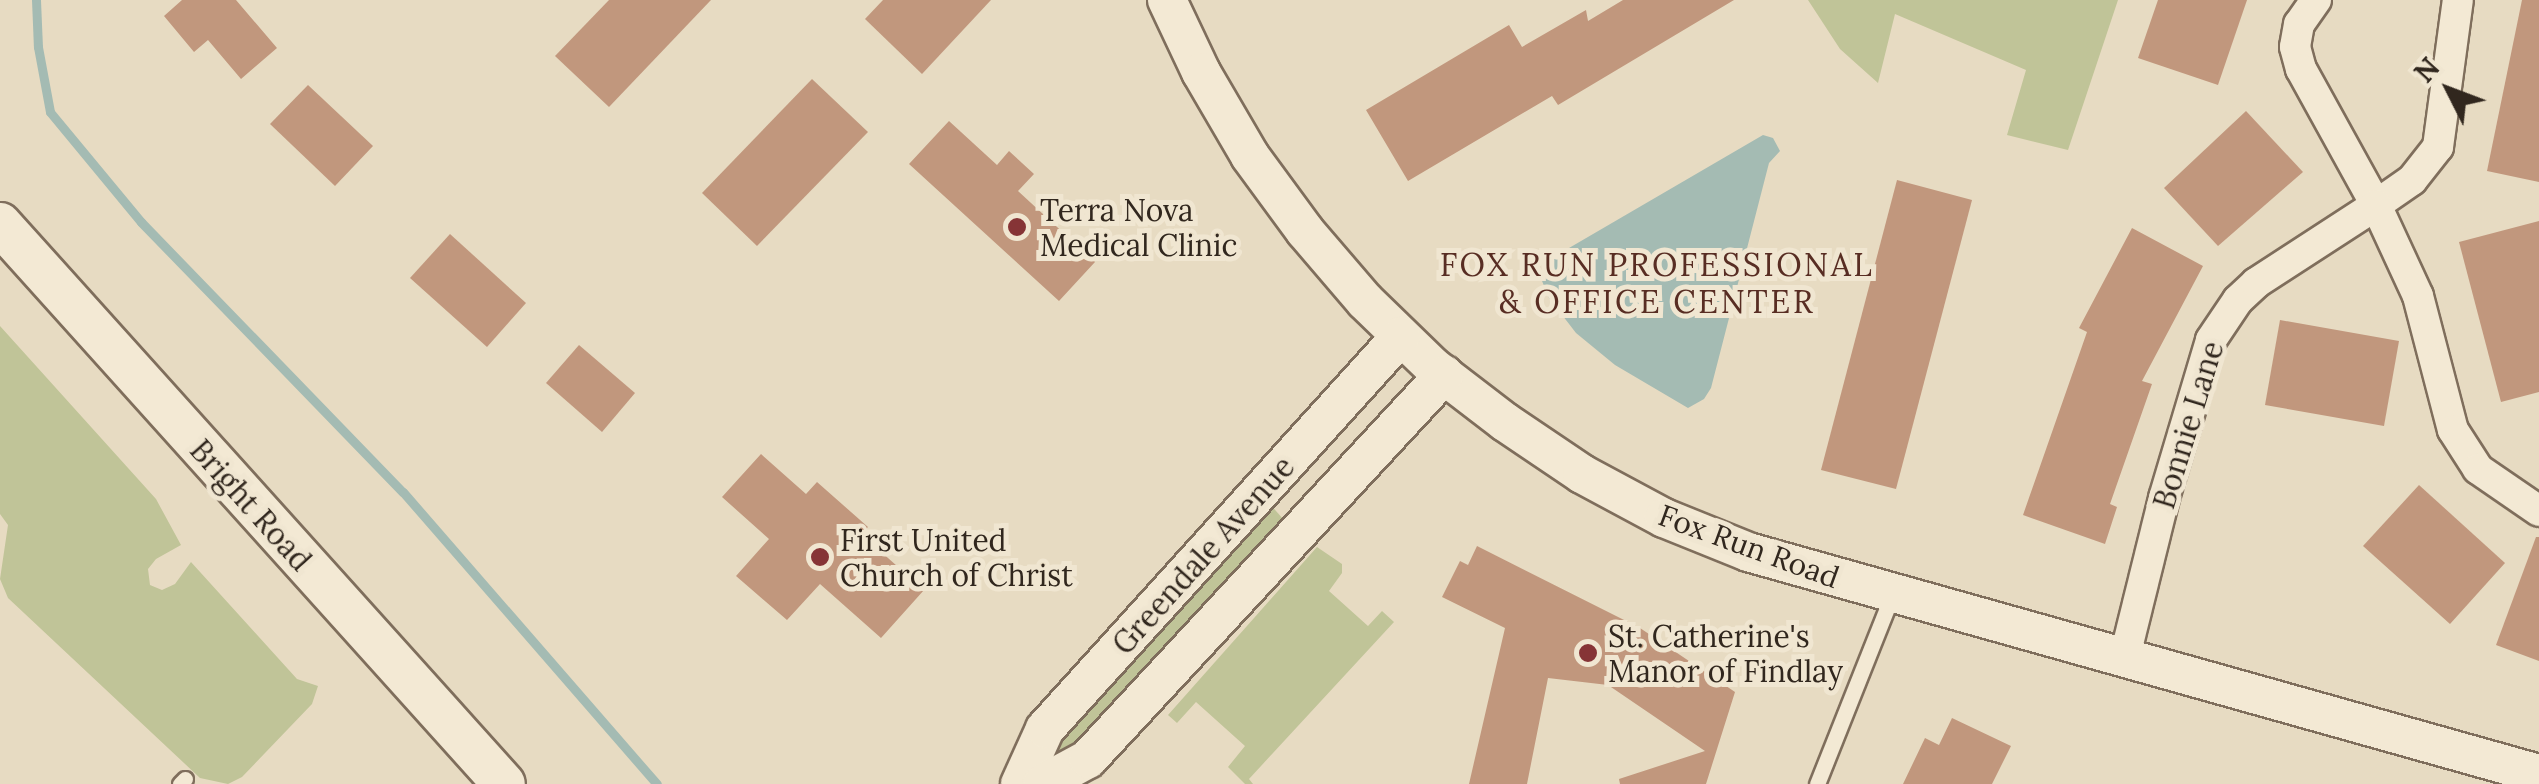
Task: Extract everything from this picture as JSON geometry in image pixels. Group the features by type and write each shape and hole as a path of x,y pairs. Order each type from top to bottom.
{"main road":[{"name":"Bright Road","path":"0,224 504,784"}],"street":[{"name":"Fox Run Road","path":"1167,0 1200,72 1256,165 1317,245 1401,336 1444,375 1582,474 1664,518 1748,552 1892,596 2539,774"},
{"path":"2316,0 2298,24 2295,47 2301,69 2376,205 2418,296 2453,430 2478,469 2539,511"},
{"name":"Bonnie Lane","path":"2124,660 2202,363 2217,330 2256,283 2412,180 2438,147 2458,0"},
{"name":"Greendale Avenue","path":"1020,784 1045,729 1401,336"},
{"name":"Greendale Avenue","path":"1042,784 1088,760 1444,375"}],"lane":[{"path":"1817,784 1892,596"}],"green space":[{"path":"1808,0 2118,0 2068,150 2007,135 2026,70 1895,14 1878,83 1840,49"},
{"path":"0,326 156,499 181,545 156,559 148,569 150,585 162,590 175,584 191,562 297,679 318,686 312,704 242,777 228,784 200,778 8,598 0,579 8,525 0,514"},
{"path":"1268,502 1284,520 1075,751 1063,755 1056,748 1055,736"},
{"path":"1317,547 1342,564 1342,573 1329,591 1368,626 1382,611 1394,622 1249,779 1253,784 1245,784 1228,767 1245,746 1196,702 1177,723 1168,715"}],"water":[{"path":"1763,135 1773,138 1780,151 1769,163 1711,388 1704,399 1688,408 1615,365 1576,333 1549,298 1540,276 1545,262"}],"building":[{"path":"182,0 236,0 277,48 241,79 208,40 194,52 164,16"},
{"path":"609,0 711,0 609,107 555,56"},
{"path":"883,0 991,0 922,74 865,19"},
{"path":"1623,0 1734,0 1558,105 1552,96 1408,181 1366,110 1509,25 1522,47 1586,10 1588,21"},
{"path":"2158,0 2247,0 2218,85 2138,58"},
{"path":"2522,0 2539,0 2539,182 2487,171"},
{"path":"812,79 868,132 757,246 702,193"},
{"path":"308,85 373,146 335,186 270,124"},
{"path":"2246,111 2303,172 2218,246 2164,188"},
{"name":"Terra Nova Medical Clinic","path":"949,121 997,165 1009,151 1034,174 1018,191 1095,262 1059,301 909,164"},
{"path":"1897,180 1972,200 1896,489 1821,470"},
{"path":"2539,221 2539,392 2501,402 2459,242"},
{"path":"2132,228 2203,266 2142,381 2152,384 2110,504 2117,507 2105,544 2023,515 2087,332 2079,328"},
{"path":"450,234 526,303 487,347 410,278"},
{"path":"2280,320 2399,341 2384,426 2265,405"},
{"path":"579,345 635,393 602,432 546,383"},
{"name":"First United Church of Christ","path":"761,454 806,494 817,482 868,527 861,534 924,590 881,638 820,584 787,620 736,576 769,539 722,497"},
{"path":"2419,485 2505,563 2450,624 2363,546"},
{"path":"2539,537 2539,661 2496,645"},
{"name":"St. Catherine's Manor of Findlay","path":"1477,546 1640,628 1735,692 1706,784 1620,784 1619,779 1705,751 1608,685 1548,678 1527,784 1469,784 1505,628 1442,597 1460,561 1468,565"},
{"path":"1952,718 2011,746 1992,784 1903,784 1925,738 1939,745"}],"waterway":[{"path":"36,0 38,47 50,112 141,222 403,492 657,784"}],"place":[{"name":"Terra Nova Medical Clinic","path":"1017,227"},
{"name":"First United Church of Christ","path":"820,557"},
{"name":"St. Catherine's Manor of Findlay","path":"1588,653"}],"district":[{"name":"FOX RUN PROFESSIONAL & OFFICE CENTER","path":"1657,284"}]}
